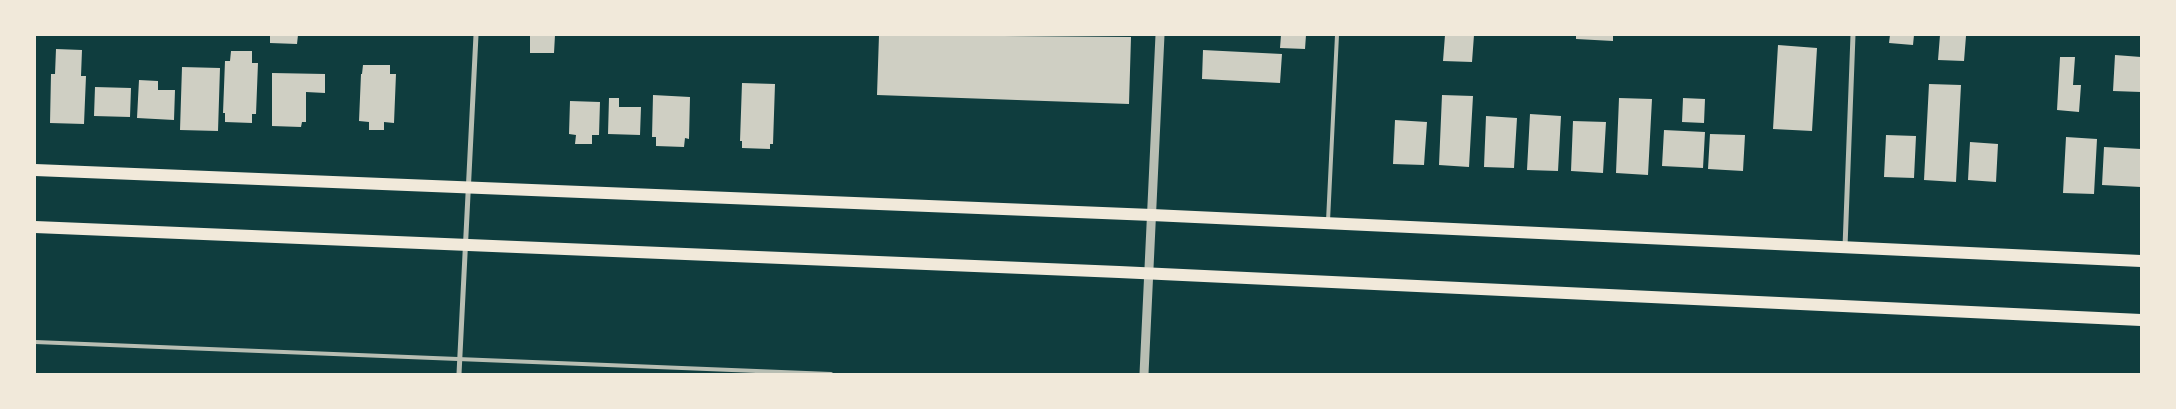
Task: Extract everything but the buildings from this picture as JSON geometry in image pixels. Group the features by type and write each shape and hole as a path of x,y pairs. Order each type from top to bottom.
{"main road":[{"path":"35,170 1152,215 2141,261"},
{"path":"35,228 1150,274 2141,320"}],"street":[{"path":"459,374 476,35"},
{"path":"1144,374 1160,35"},
{"path":"1845,248 1854,35"}],"lane":[{"path":"1328,224 1337,35"},
{"path":"35,342 831,374"}]}
